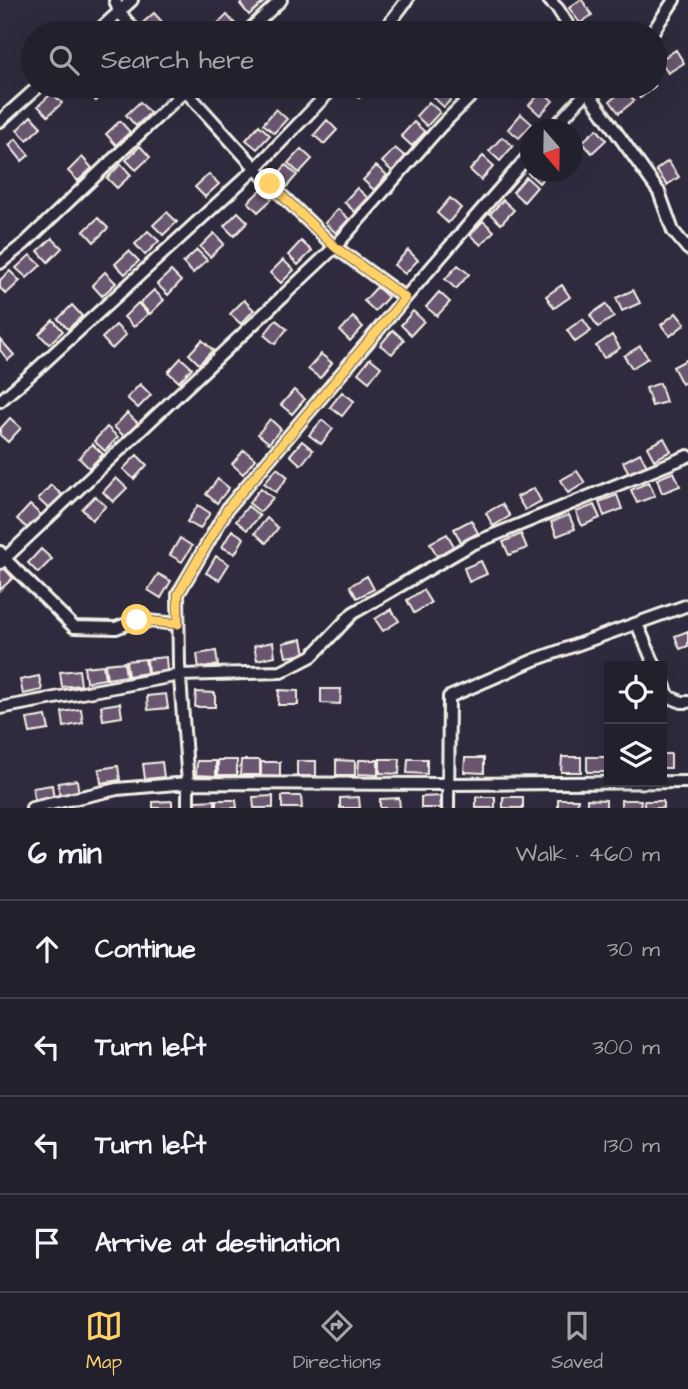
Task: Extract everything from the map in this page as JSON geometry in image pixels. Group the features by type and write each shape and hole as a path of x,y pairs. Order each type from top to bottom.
{"street":[{"path":"115,0 119,12 127,21"},
{"path":"109,21 131,0"},
{"path":"259,21 281,0"},
{"path":"391,21 407,0"},
{"path":"549,0 566,21"},
{"path":"660,21 674,0"},
{"path":"0,121 25,98"},
{"path":"0,263 25,243 174,98"},
{"path":"195,98 270,184 335,247 405,298"},
{"path":"0,401 256,168 323,98"},
{"path":"178,624 137,620 116,628 74,627 2,558 335,247 440,127 469,98"},
{"path":"562,119 581,98"},
{"path":"595,98 659,192 673,231 688,249"},
{"path":"188,808 178,594 228,508 520,166"},
{"path":"0,708 180,675 281,672 312,656 352,613 472,544 688,456"},
{"path":"449,808 449,696 534,660 688,605"},
{"path":"637,624 654,661"},
{"path":"667,692 669,697 688,702"},
{"path":"32,808 117,789 188,783 688,782"}],"building":[{"path":"244,0 264,2 249,15 240,4"},
{"path":"582,0 592,15 579,21 569,8"},
{"path":"154,13 161,21 145,21"},
{"path":"227,15 232,21 221,21"},
{"path":"676,50 684,63 668,73 667,56"},
{"path":"47,98 57,98 62,103 48,116 38,106"},
{"path":"434,98 452,98 444,107"},
{"path":"536,98 550,98 553,101 540,115 529,105"},
{"path":"614,98 632,98 634,101 619,113 610,101"},
{"path":"140,102 150,113 136,126 126,115"},
{"path":"429,102 440,112 427,126 416,116"},
{"path":"276,109 287,119 274,133 263,124"},
{"path":"521,114 526,119 520,119 519,138 508,129"},
{"path":"31,116 41,127 27,140 17,130"},
{"path":"327,120 337,130 324,144 314,135"},
{"path":"120,121 130,132 116,145 106,134"},
{"path":"414,122 425,132 412,146 401,136"},
{"path":"259,125 270,135 257,149 246,140"},
{"path":"597,129 606,140 592,153 583,141"},
{"path":"502,137 513,146 500,161 489,151"},
{"path":"16,139 29,155 22,161 9,145"},
{"path":"140,146 150,157 136,170 126,160"},
{"path":"395,148 406,157 393,172 382,162"},
{"path":"301,149 312,159 299,173 288,163"},
{"path":"483,156 494,166 481,180 470,170"},
{"path":"82,157 92,168 78,181 68,171"},
{"path":"668,161 679,177 667,185 656,170"},
{"path":"121,164 131,175 117,188 107,178"},
{"path":"286,165 297,175 284,190 273,180"},
{"path":"376,166 387,175 374,190 363,180"},
{"path":"209,174 219,184 205,197 195,187"},
{"path":"522,182 532,182 537,187 524,202 513,192"},
{"path":"357,188 368,198 355,212 344,202"},
{"path":"262,189 272,199 258,212 248,202"},
{"path":"450,198 461,208 448,223 437,213"},
{"path":"503,200 514,210 501,224 490,214"},
{"path":"338,209 349,219 336,233 325,223"},
{"path":"167,212 177,222 163,235 153,225"},
{"path":"238,212 248,222 234,236 224,226"},
{"path":"98,218 108,228 94,242 84,231"},
{"path":"483,221 494,231 481,245 470,235"},
{"path":"148,231 159,241 145,255 135,244"},
{"path":"214,233 224,244 210,257 200,247"},
{"path":"52,238 62,248 48,262 38,251"},
{"path":"301,241 312,251 298,265 288,255"},
{"path":"197,250 207,260 193,273 183,263"},
{"path":"408,250 418,260 405,274 394,265"},
{"path":"129,251 139,261 125,274 115,264"},
{"path":"30,255 41,265 27,278 16,268"},
{"path":"283,260 294,270 281,283 270,273"},
{"path":"458,265 469,274 456,289 445,279"},
{"path":"10,271 20,281 6,294 0,288 0,280"},
{"path":"171,271 181,281 168,295 157,284"},
{"path":"105,272 116,283 102,296 92,285"},
{"path":"562,285 570,297 554,308 546,296"},
{"path":"377,287 388,297 375,311 364,301"},
{"path":"154,290 164,300 150,314 140,303"},
{"path":"633,290 640,303 622,311 616,298"},
{"path":"439,292 450,302 437,316 426,307"},
{"path":"244,300 254,310 241,324 230,314"},
{"path":"138,303 148,314 134,327 124,317"},
{"path":"606,304 614,317 598,327 590,315"},
{"path":"72,305 82,316 68,329 58,319"},
{"path":"413,311 424,321 411,335 401,325"},
{"path":"676,313 685,324 670,336 661,325"},
{"path":"353,317 363,327 350,341 340,331"},
{"path":"583,319 591,331 575,342 567,330"},
{"path":"53,320 63,331 49,344 39,334"},
{"path":"276,320 287,329 275,344 264,335"},
{"path":"116,325 126,335 112,349 102,338"},
{"path":"393,330 404,340 392,354 380,345"},
{"path":"612,335 620,348 604,358 596,346"},
{"path":"0,339 14,355 8,360 0,350"},
{"path":"202,340 213,350 199,364 189,354"},
{"path":"640,346 648,358 632,368 624,356"},
{"path":"321,354 332,363 320,378 308,369"},
{"path":"181,358 192,368 179,382 168,372"},
{"path":"370,358 381,367 369,382 358,373"},
{"path":"686,360 688,381 682,384 673,367"},
{"path":"660,383 666,402 652,406 646,388"},
{"path":"140,384 151,395 138,408 127,398"},
{"path":"294,390 305,399 292,414 281,405"},
{"path":"342,392 354,401 342,416 330,407"},
{"path":"127,413 138,423 125,437 114,427"},
{"path":"10,418 21,428 8,442 0,435 0,429"},
{"path":"270,419 281,429 269,443 258,434"},
{"path":"322,420 333,429 321,444 309,435"},
{"path":"107,427 118,437 105,451 94,441"},
{"path":"664,438 671,451 654,460 647,447"},
{"path":"302,441 313,450 301,465 290,455"},
{"path":"92,444 103,454 89,468 79,458"},
{"path":"244,450 255,459 243,474 232,464"},
{"path":"640,453 647,466 630,475 623,462"},
{"path":"137,455 147,465 134,479 123,469"},
{"path":"277,468 288,477 276,492 264,483"},
{"path":"577,471 585,483 568,493 561,480"},
{"path":"674,472 680,486 662,493 657,479"},
{"path":"116,478 127,488 113,502 103,492"},
{"path":"218,479 229,488 217,503 206,494"},
{"path":"649,482 655,496 637,503 631,490"},
{"path":"51,485 62,495 49,509 38,499"},
{"path":"261,488 273,498 260,512 249,503"},
{"path":"534,488 541,501 525,510 517,497"},
{"path":"617,495 622,509 604,516 599,502"},
{"path":"95,496 106,506 92,520 82,509"},
{"path":"502,504 510,516 493,526 486,513"},
{"path":"30,505 41,515 28,529 17,519"},
{"path":"198,505 210,513 200,529 187,522"},
{"path":"594,505 600,518 582,526 576,512"},
{"path":"248,506 260,516 247,530 236,521"},
{"path":"569,515 575,529 557,536 551,522"},
{"path":"267,518 278,528 266,543 255,533"},
{"path":"471,520 478,533 461,542 454,529"},
{"path":"232,530 244,538 235,554 222,547"},
{"path":"447,534 454,546 437,556 430,543"},
{"path":"521,534 527,548 509,555 503,542"},
{"path":"180,538 192,546 182,562 170,555"},
{"path":"41,549 52,559 38,573 28,563"},
{"path":"216,556 229,564 219,580 206,573"},
{"path":"481,561 487,574 469,582 464,568"},
{"path":"3,567 13,578 0,590 0,570"},
{"path":"158,574 171,581 161,598 148,590"},
{"path":"367,576 374,589 357,598 350,586"},
{"path":"423,590 431,603 414,613 407,600"},
{"path":"391,609 399,621 383,631 375,619"},
{"path":"688,631 688,646 680,649 675,636"},
{"path":"302,639 305,654 286,657 283,643"},
{"path":"273,642 275,656 257,660 254,646"},
{"path":"216,651 218,665 199,669 197,654"},
{"path":"166,657 167,671 148,673 147,659"},
{"path":"145,659 147,673 128,676 126,661"},
{"path":"124,662 126,676 107,679 105,664"},
{"path":"103,665 105,679 86,682 84,667"},
{"path":"79,670 81,685 62,687 60,672"},
{"path":"39,676 42,690 23,694 20,680"},
{"path":"321,689 341,689 340,704 321,703"},
{"path":"279,690 298,691 298,705 278,705"},
{"path":"196,692 215,693 215,707 195,707"},
{"path":"166,694 168,708 148,710 147,696"},
{"path":"120,703 122,717 103,720 101,706"},
{"path":"81,709 83,723 64,727 62,712"},
{"path":"46,716 49,730 30,733 27,719"},
{"path":"667,754 671,754 671,768 667,768"},
{"path":"562,757 581,757 581,772 561,772"},
{"path":"587,757 604,757 604,772 587,772"},
{"path":"465,758 484,758 484,773 464,772"},
{"path":"380,759 400,759 399,774 380,773"},
{"path":"408,759 427,759 427,774 407,773"},
{"path":"218,760 237,760 237,775 218,775"},
{"path":"241,760 260,760 260,775 240,775"},
{"path":"336,760 355,761 355,775 336,775"},
{"path":"359,760 378,760 378,775 358,774"},
{"path":"197,761 216,761 216,776 196,775"},
{"path":"297,761 316,761 316,776 297,776"},
{"path":"162,762 164,777 145,779 143,764"},
{"path":"261,762 280,762 280,777 261,776"},
{"path":"118,766 120,780 101,783 99,769"},
{"path":"77,780 79,795 60,798 58,783"},
{"path":"52,785 54,800 35,803 33,788"},
{"path":"273,796 273,808 254,808 253,797"},
{"path":"282,796 301,796 302,808 282,808"},
{"path":"440,796 441,808 421,808 421,797"},
{"path":"359,797 360,808 340,808 340,798"},
{"path":"476,797 495,797 495,808 476,808"},
{"path":"503,797 523,797 523,808 503,808"},
{"path":"399,798 400,808 380,808 380,799"},
{"path":"558,799 578,799 577,808 558,808"},
{"path":"587,799 606,800 606,808 587,808"},
{"path":"215,800 215,808 196,808 196,801"},
{"path":"217,800 236,800 237,808 217,808"},
{"path":"621,800 641,800 640,808 621,808"},
{"path":"172,801 172,808 153,808 153,802"},
{"path":"644,801 663,801 663,808 644,808"}],"route":[{"path":"137,620 178,624 178,594 228,508 405,298 335,247 270,184"}]}
